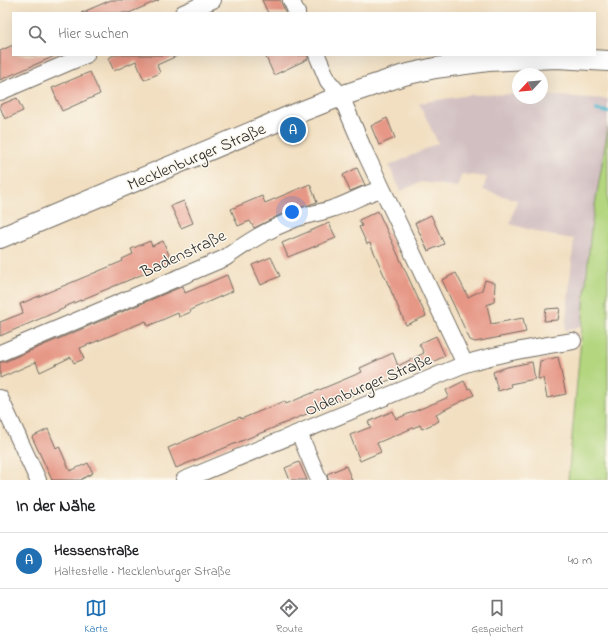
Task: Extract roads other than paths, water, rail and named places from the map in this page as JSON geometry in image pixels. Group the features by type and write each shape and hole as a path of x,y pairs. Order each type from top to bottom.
{"street":[{"path":"185,12 213,0"},
{"path":"291,0 297,12"},
{"path":"0,92 84,56"},
{"path":"317,56 328,81 341,96 382,189 465,364"},
{"name":"Mecklenburger Straße","path":"0,238 290,116 341,96 404,75 435,68 471,63 537,58 608,61"},
{"name":"Badenstraße","path":"0,353 225,258 247,242 270,229 303,216 333,208 382,189"},
{"name":"Oldenburger Straße","path":"184,480 465,364 518,350 573,341"},
{"path":"0,398 38,480"},
{"path":"299,433 319,480"}],"waterway":[{"path":"597,110 608,112"}],"place":[{"name":"Hessenstraße","path":"293,130"}]}
